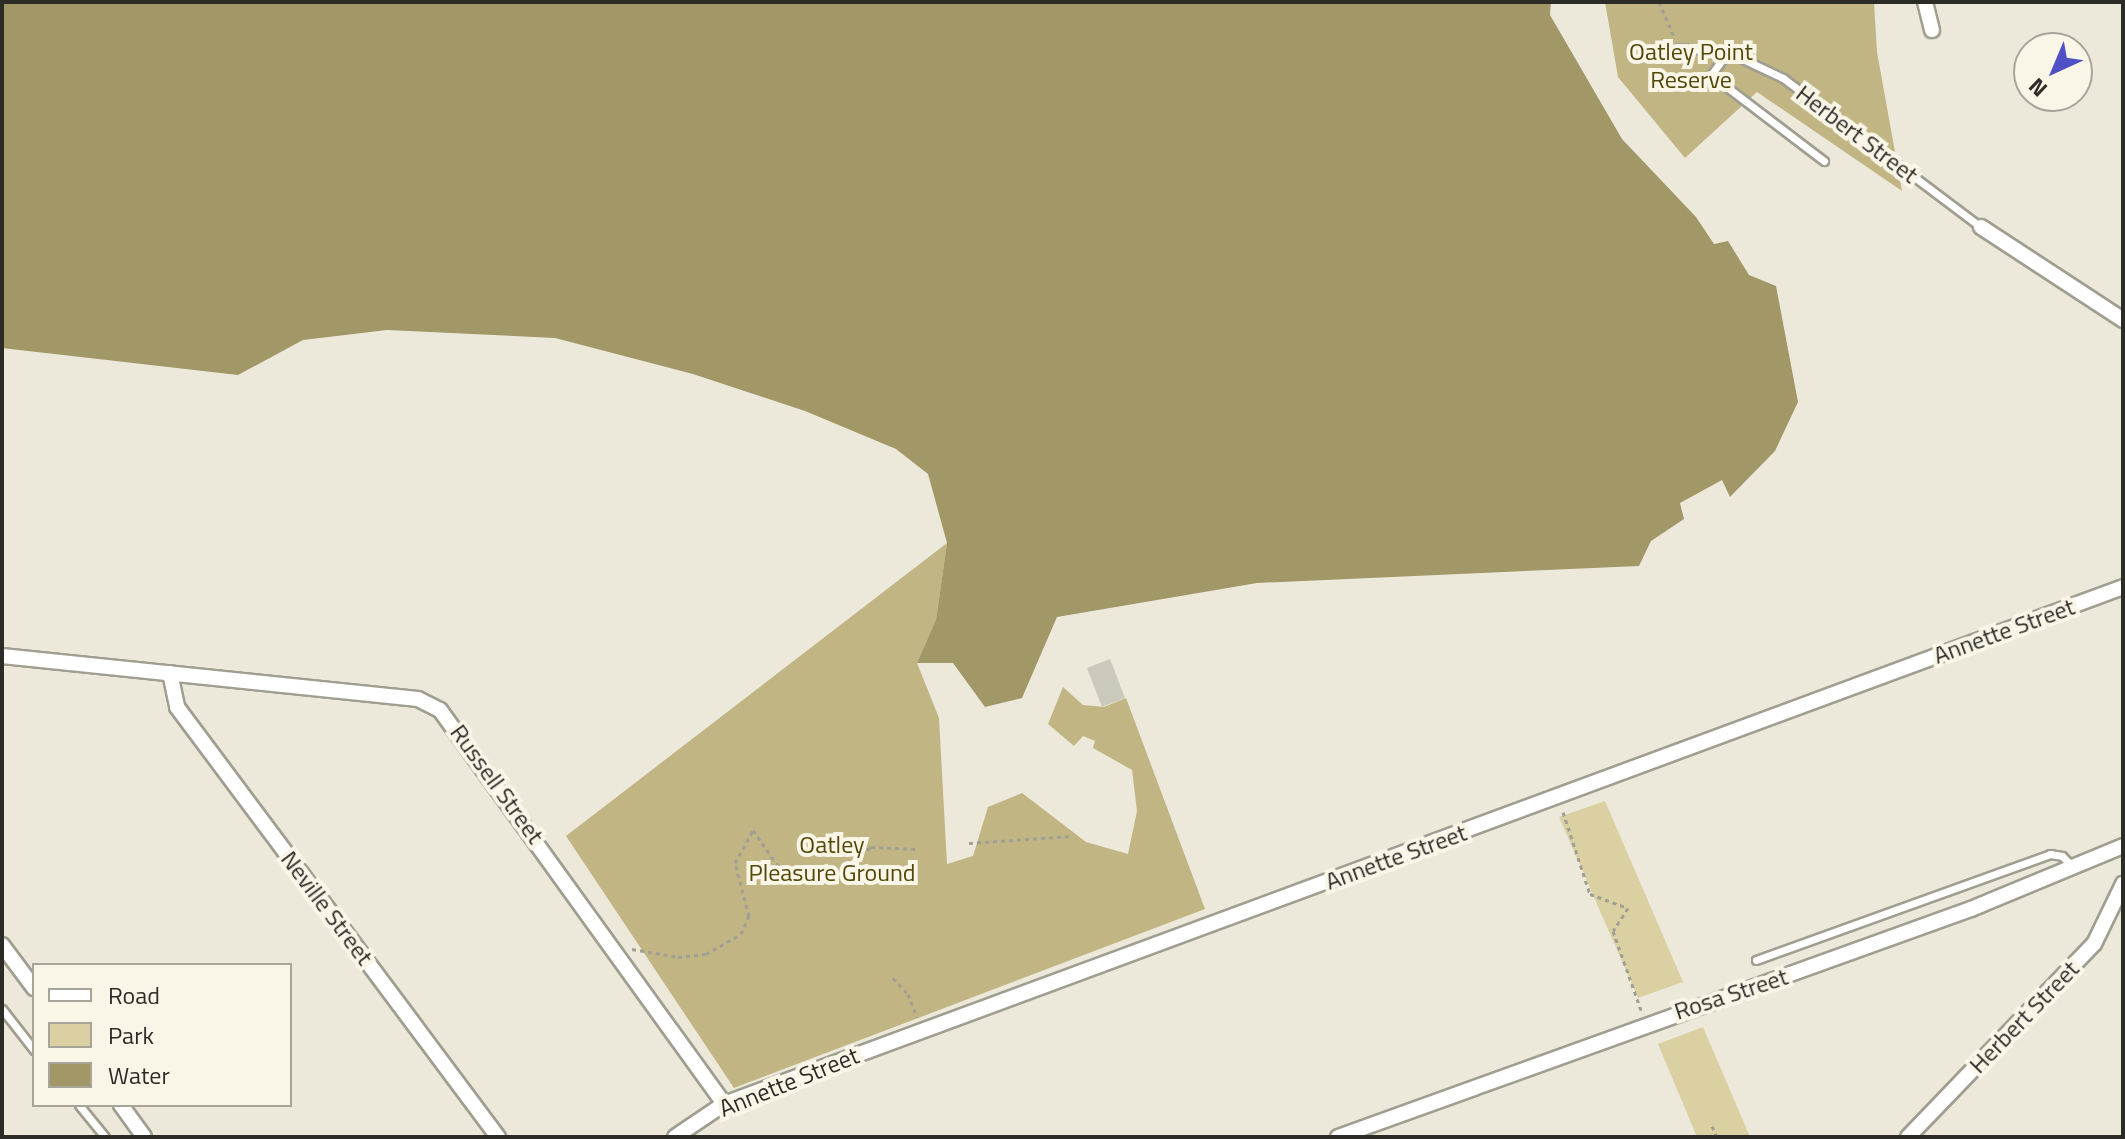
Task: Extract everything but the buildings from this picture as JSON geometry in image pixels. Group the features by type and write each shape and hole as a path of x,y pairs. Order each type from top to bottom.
{"street":[{"path":"1925,2 1932,30"},
{"name":"Herbert Street","path":"1981,227 2123,320"},
{"name":"Annette Street","path":"675,1137 724,1104 2123,587"},
{"name":"Russell Street","path":"2,656 418,699 440,710 724,1104"},
{"name":"Neville Street","path":"170,673 177,707 498,1137"},
{"name":"Rosa Street","path":"1338,1137 1646,1023 1956,915 2123,846"},
{"name":"Herbert Street","path":"1908,1137 2094,944 2123,884"},
{"path":"2,945 32,985"},
{"path":"122,1107 144,1137"}],"lane":[{"path":"1679,48 1728,52"},
{"name":"Herbert Street","path":"1824,161 1711,75 1728,52 1783,78 1981,227"},
{"path":"1756,960 2050,854 2062,856 2073,867"},
{"path":"2,1009 32,1047"},
{"path":"81,1107 105,1137"}],"path":[{"path":"1659,2 1679,48"},
{"path":"1558,797 1590,894 1628,908 1613,931 1646,1023"},
{"path":"614,949 678,957 729,945 749,916 735,863 753,830 778,866 790,871 834,872 871,847 916,849"},
{"path":"969,843 1072,836"},
{"path":"893,978 908,994 923,1031"},
{"path":"1712,1126 1717,1137"}],"green space":[{"name":"Oatley Point Reserve","path":"1605,2 1874,2 1877,52 1902,191 1757,92 1685,158 1618,77"},
{"name":"Oatley Pleasure Ground","path":"947,543 936,621 917,663 939,718 947,864 973,856 988,807 1022,793 1086,842 1128,854 1137,811 1132,770 1093,748 1095,741 1083,736 1074,746 1048,724 1063,687 1083,705 1104,707 1126,698 1205,909 734,1088 566,836"},
{"path":"1605,801 1683,982 1638,998 1559,817"},
{"path":"1703,1027 1750,1137 1697,1137 1658,1044"}],"water":[{"path":"2,2 1551,2 1550,15 1622,139 1696,217 1714,244 1728,241 1749,275 1776,286 1798,402 1775,451 1730,497 1722,480 1680,503 1684,519 1651,541 1639,566 1257,583 1057,617 1022,698 985,707 953,663 917,663 936,620 947,543 928,474 896,449 805,411 693,374 555,338 387,330 303,340 238,375 2,348"}]}
